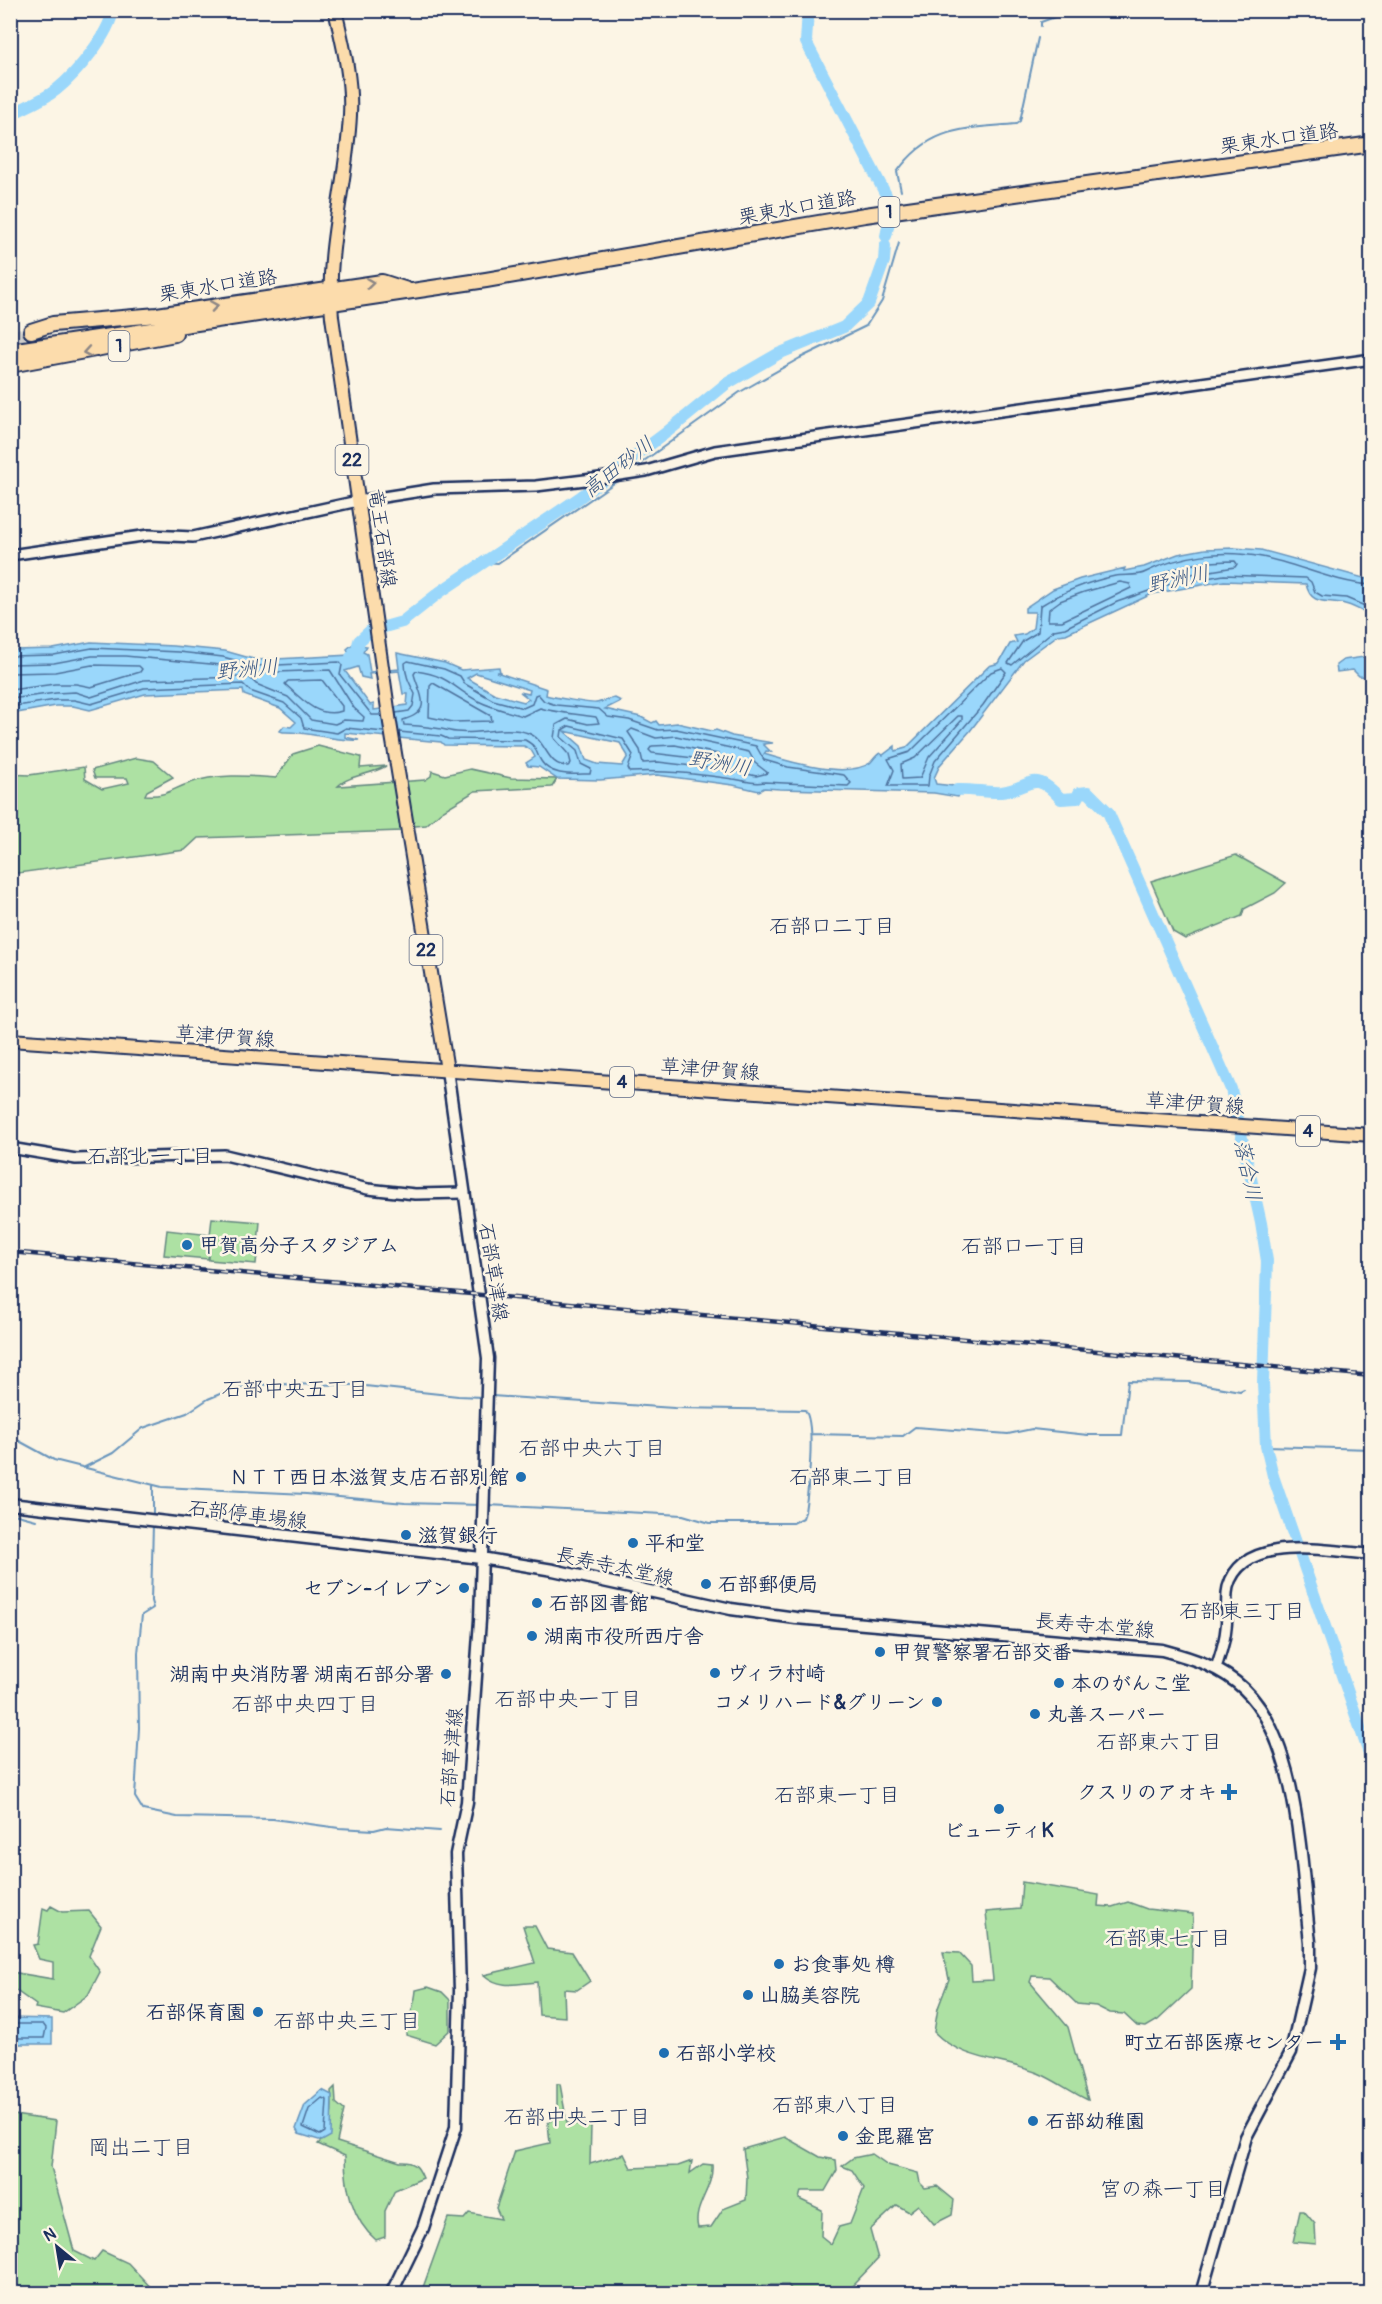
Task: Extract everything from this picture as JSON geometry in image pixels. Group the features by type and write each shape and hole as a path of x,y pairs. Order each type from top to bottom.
{"highway":[{"name":"栗東水口道路","path":"10,351 224,317 382,282 409,290 864,215 1371,144"},
{"name":"栗東水口道路","path":"32,331 53,324 330,295"},
{"name":"栗東水口道路","path":"10,365 209,327 224,317"}],"main road":[{"name":"竜王石部線","path":"334,10 349,79 350,114 330,295 375,618 447,1070"},
{"name":"草津伊賀線","path":"10,1040 1371,1135"},
{"name":"石部草津線","path":"392,2294 423,2228 456,2127 460,1991 456,1854 467,1802 480,1620 488,1358 447,1070"},
{"name":"石部停車場線","path":"10,1504 481,1558"},
{"name":"長寿寺本堂線","path":"481,1558 553,1570 742,1611 796,1618 1162,1650 1216,1668 1244,1689 1261,1710 1275,1735 1286,1767 1310,1942 1310,1968 1291,2052 1246,2137 1201,2294"}],"street":[{"path":"10,555 149,535 193,537 358,501 434,489 536,486 596,479 646,471 715,452 1371,359"},
{"path":"10,1148 86,1159 225,1155 368,1189 415,1194 464,1193"},
{"path":"1216,1668 1224,1644 1227,1595 1234,1574 1244,1561 1258,1553 1291,1550 1371,1554"}],"green space":[{"path":"318,746 361,757 360,768 386,766 338,786 425,780 431,776 432,771 445,775 470,769 511,778 557,779 552,787 475,791 442,811 426,825 404,827 402,831 198,838 185,850 11,874 10,774 29,775 84,767 85,779 102,789 129,783 127,778 95,778 92,770 136,758 154,761 173,777 147,791 145,795 159,795 211,778 233,776 276,778 293,754"},
{"path":"1236,855 1286,883 1275,893 1244,909 1242,916 1185,939 1173,932 1151,881"},
{"path":"212,1218 260,1222 256,1264 209,1260 209,1254 208,1259 164,1255 167,1230 210,1235"},
{"path":"1022,1882 1099,1895 1098,1906 1112,1907 1128,1902 1147,1909 1193,1914 1191,1989 1158,2020 1146,2027 1137,2026 1124,2014 1110,2013 1096,2006 1077,2004 1049,1977 1032,1976 1030,1982 1068,2027 1088,2100 1038,2073 957,2049 934,2032 938,2008 949,1979 943,1952 959,1953 971,1966 972,1981 993,1980 986,1912 1020,1909"},
{"path":"51,1906 62,1912 89,1911 101,1926 89,1956 100,1972 88,1995 63,2013 35,2008 36,2005 11,1987 11,1972 53,1979 53,1962 39,1959 33,1945 38,1944 43,1908 48,1910"},
{"path":"523,1926 535,1926 547,1949 572,1952 590,1981 577,1990 564,1989 565,2017 539,2015 537,1982 502,1984 484,1975 535,1963"},
{"path":"428,1987 442,1992 450,2000 450,2030 435,2044 406,2035 416,1990"},
{"path":"557,2084 560,2084 567,2123 591,2126 590,2164 624,2154 631,2168 678,2166 692,2161 690,2173 703,2164 712,2165 710,2182 698,2213 698,2228 711,2227 723,2209 746,2200 747,2178 743,2149 785,2137 820,2157 836,2160 837,2170 825,2191 801,2191 799,2199 822,2210 821,2236 831,2244 839,2227 850,2224 864,2188 852,2170 842,2166 853,2158 872,2154 888,2165 918,2173 920,2183 925,2188 937,2186 954,2200 952,2215 934,2224 918,2205 909,2212 897,2205 870,2230 878,2259 853,2285 853,2293 794,2293 788,2285 762,2285 763,2293 421,2293 448,2218 464,2219 469,2213 501,2219 496,2208 515,2151 550,2143 548,2123 557,2117"},
{"path":"335,2087 336,2103 344,2110 337,2142 400,2162 412,2163 423,2178 395,2190 385,2211 385,2237 376,2240 361,2223 356,2213 348,2190 345,2156 318,2144 327,2133 332,2112 331,2091"},
{"path":"10,2107 14,2115 56,2121 51,2167 74,2251 94,2261 102,2251 128,2263 156,2293 11,2293"},
{"path":"1300,2211 1304,2211 1315,2224 1316,2244 1293,2242"}],"water":[{"name":"野洲川","path":"1205,549 1261,550 1371,580 1371,616 1348,605 1316,599 1308,591 1306,584 1224,581 1152,594 1066,634 1058,635 1024,660 970,731 940,765 934,778 936,784 973,788 960,793 958,797 934,793 764,788 759,791 733,785 657,775 600,780 557,779 539,767 528,766 526,763 535,757 531,750 524,746 444,745 441,742 345,733 345,737 359,740 349,740 283,732 280,731 284,726 291,727 296,722 280,708 244,695 243,690 145,694 90,710 73,706 56,706 11,714 11,651 14,650 53,649 91,642 225,651 257,660 350,655 347,649 353,644 367,646 363,652 367,654 370,672 399,669 397,653 445,663 461,670 499,667 500,672 496,672 547,689 546,695 593,703 615,698 621,701 605,709 641,717 652,723 656,721 659,725 677,723 773,743 763,744 771,752 766,751 764,754 818,768 860,768 870,763 880,753 883,755 895,746 895,751 906,748 989,666 999,663 1010,644 1017,642 1014,636 1025,634 1033,628 1035,612 1025,612 1025,608 1053,589 1080,579 1125,568 1124,571 1144,567 1178,554","holes":["358,667 361,677 370,679 369,674 399,671 403,694 408,694 407,705 374,710 374,704 370,705 345,671","476,673 530,690 529,694 520,692 529,699 524,702 495,694 467,678","564,731 620,743 628,756 622,766 597,764 586,760 581,746"]},
{"path":"1371,656 1371,677 1359,676 1353,670 1337,672 1336,665 1343,660"},
{"path":"11,2018 52,2019 52,2044 11,2044"},
{"path":"322,2090 332,2095 331,2136 322,2141 299,2134 296,2129 305,2105"}],"waterway":[{"path":"10,115 51,94 73,74 105,31 113,10"},
{"name":"高田砂川","path":"808,10 806,42 886,195"},
{"path":"1041,26 1041,22 1063,14 1062,10"},
{"path":"901,191 897,172 909,157 935,138 964,129 1016,124 1020,121 1038,38"},
{"name":"高田砂川","path":"886,236 889,222"},
{"path":"634,468 740,392 800,358 866,326 882,301 899,243"},
{"name":"高田砂川","path":"351,657 355,656 359,641 370,631 402,622 440,592 579,498 726,384 778,354 844,327 869,303 884,261 885,246"},
{"path":"484,562 498,563 620,479"},
{"name":"落合川","path":"957,790 1001,792 1037,782 1044,784 1061,799 1077,798 1079,793 1088,792 1108,812 1231,1089 1261,1223 1267,1261 1263,1383 1266,1446 1273,1476 1372,1762"},
{"path":"811,1434 903,1436 915,1427 1008,1434 1032,1429 1088,1435 1122,1435 1128,1381 1189,1382 1240,1391 1244,1389"},
{"path":"83,1468 113,1453 143,1428 187,1413 208,1399 232,1389 270,1384 356,1385 483,1397"},
{"path":"488,1505 683,1515 710,1523 793,1523 803,1518 805,1512 811,1443 805,1410 674,1408 492,1396"},
{"path":"10,1436 54,1460 162,1487 306,1494 405,1503 480,1505"},
{"path":"1266,1446 1372,1449"},
{"path":"153,1485 153,1516"},
{"path":"10,1513 36,1520"},
{"path":"153,1524 151,1601 153,1608 142,1615 138,1653 139,1728 135,1797 143,1810 177,1817 273,1819 339,1828 374,1830 386,1827 440,1831"}],"tunnel":[{"path":"10,340 31,331"}],"railway":[{"path":"10,1252 1372,1376"}],"place":[{"name":"甲賀高分子スタジアム","path":"187,1245"},
{"name":"ＮＴＴ西日本滋賀支店石部別館","path":"521,1477"},
{"name":"滋賀銀行","path":"406,1535"},
{"name":"平和堂","path":"633,1543"},
{"name":"石部郵便局","path":"706,1584"},
{"name":"セブン-イレブン","path":"464,1588"},
{"name":"石部図書館","path":"537,1603"},
{"name":"湖南市役所西庁舎","path":"532,1636"},
{"name":"甲賀警察署石部交番","path":"880,1652"},
{"name":"ヴィラ村崎","path":"715,1673"},
{"name":"湖南中央消防署 湖南石部分署","path":"446,1674"},
{"name":"本のがんこ堂","path":"1059,1683"},
{"name":"コメリハード&グリーン","path":"937,1702"},
{"name":"丸善スーパー","path":"1035,1714"},
{"name":"クスリのアオキ","path":"1229,1792"},
{"name":"ビューティK","path":"999,1809"},
{"name":"お食事処 樽","path":"779,1964"},
{"name":"山脇美容院","path":"748,1995"},
{"name":"石部保育園","path":"258,2012"},
{"name":"町立石部医療センター","path":"1338,2042"},
{"name":"石部小学校","path":"664,2053"},
{"name":"石部幼稚園","path":"1033,2121"},
{"name":"金毘羅宮","path":"843,2136"}],"district":[{"name":"石部口二丁目","path":"832,926"},
{"name":"石部北一丁目","path":"150,1156"},
{"name":"石部口一丁目","path":"1024,1246"},
{"name":"石部中央五丁目","path":"295,1389"},
{"name":"石部中央六丁目","path":"592,1448"},
{"name":"石部東二丁目","path":"852,1477"},
{"name":"石部東三丁目","path":"1242,1611"},
{"name":"石部中央一丁目","path":"568,1699"},
{"name":"石部中央四丁目","path":"305,1704"},
{"name":"石部東六丁目","path":"1159,1742"},
{"name":"石部東一丁目","path":"837,1795"},
{"name":"石部東七丁目","path":"1168,1938"},
{"name":"石部中央三丁目","path":"347,2021"},
{"name":"石部東八丁目","path":"835,2105"},
{"name":"石部中央二丁目","path":"577,2117"},
{"name":"岡出二丁目","path":"141,2147"},
{"name":"宮の森一丁目","path":"1163,2189"}]}
